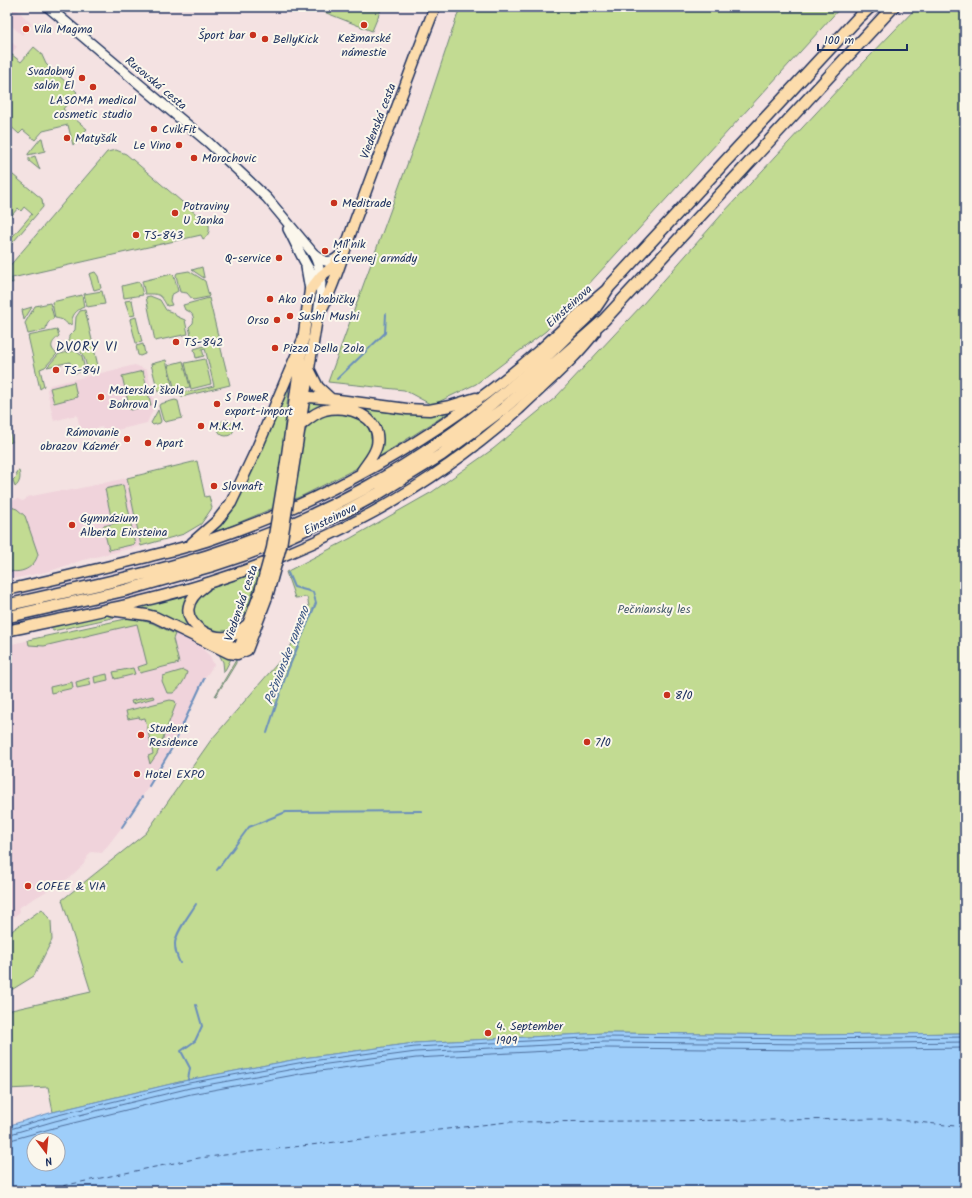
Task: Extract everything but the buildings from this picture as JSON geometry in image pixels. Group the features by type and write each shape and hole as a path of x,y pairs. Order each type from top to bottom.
{"highway":[{"path":"858,18 866,7"},
{"path":"7,605 123,579 208,556 279,530 373,484 435,446 496,400 547,356 591,312 609,287 858,18 870,7"},
{"path":"7,617 126,590 211,566 276,543 344,512 379,494 441,455 473,432 533,383 576,343 604,320 894,7"}],"main road":[{"name":"Viedenská cesta","path":"289,469 301,425 317,318 326,301 339,261 435,7"},
{"name":"Viedenská cesta","path":"237,654 247,650 263,596 281,546 294,408 310,290 339,261"},
{"name":"Einsteinova","path":"7,590 187,547 210,540 277,514 359,475 421,439 484,395 540,349 609,287"},
{"name":"Einsteinova","path":"7,631 102,610 210,582 273,560 324,538 364,517 423,482 484,439 523,405 583,347 604,320"},
{"path":"187,547 214,525 231,503 257,448 304,337"},
{"path":"309,369 318,387 331,399"},
{"path":"294,408 301,399 305,398 331,399 407,409 429,410 450,406 484,395"},
{"path":"301,425 313,415 323,410 331,409 355,411 368,418 376,431 377,446 371,458 359,475"},
{"path":"210,582 192,597 188,606 190,619 194,625 233,647 237,654"},
{"name":"Viedenská cesta","path":"237,654 249,623 263,596"},
{"path":"102,610 147,614 229,653 237,654"},
{"path":"217,638 234,634 249,623"}],"street":[{"name":"Rusovská cesta","path":"48,7 209,143 255,187 280,214 316,258 320,280 317,318"},
{"name":"Rusovská cesta","path":"280,214 305,263 320,280"},
{"name":"Rusovská cesta","path":"313,253 328,262 339,261"},
{"name":"Rusovská cesta","path":"305,263 310,290"}],"shaded area":[{"path":"7,7 16,9 32,24 22,35 7,22"},
{"path":"7,38 17,47 7,58"},
{"name":"Materská škola Bohrova 1","path":"135,365 147,370 155,405 147,423 104,433 102,427 92,429 93,434 82,437 77,415 54,421 47,390 50,385"},
{"name":"Gymnázium Alberta Einsteina","path":"127,478 141,546 83,560 50,571 7,580 7,504 11,503 13,500 18,499 22,501 27,497 57,491 67,491"},
{"path":"152,623 200,646 210,656 214,665 204,679 163,765 122,827 102,853 91,852 84,864 69,878 18,908 20,912 7,922 7,645 95,626"}],"green space":[{"name":"Kežmarské námestie","path":"326,7 382,7 372,31 324,12"},
{"path":"460,7 841,7 546,331 476,384 432,405 404,390 328,382 416,140"},
{"name":"Pečniansky les","path":"917,7 965,7 965,1033 814,1035 604,1033 415,1043 303,1058 188,1080 53,1112 48,1087 7,1089 7,1011 91,992 62,900 146,833 211,740 289,650 309,606 307,597 295,598 286,572 351,538 432,492 493,449 556,397 642,305 724,212"},
{"path":"34,47 41,53 46,64 77,92 63,109 87,129 73,145 68,125 43,131 35,140 23,130 19,134 7,123 7,58 11,54 21,62"},
{"path":"41,138 45,151 28,155 28,154"},
{"path":"116,150 126,154 209,225 209,232 206,237 203,239 201,235 12,278 13,283 7,282 7,269 107,152"},
{"path":"35,156 40,170 29,161 29,158"},
{"path":"7,170 42,199 43,207 8,248 7,243 32,214 24,207 21,211 18,208 7,221"},
{"path":"202,267 204,277 204,278 192,270"},
{"path":"189,271 205,281 208,297 193,300 187,293 180,292 176,275 177,273"},
{"path":"95,272 98,276 101,288 94,290 89,274"},
{"path":"172,274 174,276 178,291 171,295 170,301 172,305 167,306 159,295 145,294 142,281"},
{"path":"138,282 140,283 143,295 124,298 122,286"},
{"path":"102,291 105,304 87,307 84,294"},
{"path":"82,295 84,307 72,318 72,324 68,325 63,320 55,318 52,302"},
{"path":"150,296 160,300 166,310 185,320 188,334 155,341 146,297"},
{"path":"209,298 218,336 217,338 193,344 189,327 193,323 193,316 185,310 183,305"},
{"path":"132,300 135,315 130,316 125,301"},
{"path":"50,303 54,318 48,323 46,330 28,334 25,323 35,306"},
{"path":"32,307 24,320 22,310"},
{"path":"85,310 98,366 97,368 87,370 84,358 79,350 76,348 64,351 63,346 67,343 69,336 75,330 76,317 80,311"},
{"path":"136,317 142,342 136,343 130,319"},
{"path":"57,330 59,336 54,340 52,347 57,354 45,367 40,369 44,386 40,389 28,336"},
{"path":"219,341 230,385 181,397 180,392 188,392 214,386 205,348 202,349 204,356 196,358 194,349 204,346 205,344"},
{"path":"143,344 145,354 140,356 138,355 136,346"},
{"path":"76,351 82,356 85,371 73,372 70,362 47,367 59,354"},
{"path":"205,359 211,384 191,389 185,363"},
{"path":"166,360 173,389 158,392 151,364"},
{"path":"183,361 190,387 175,390 168,365"},
{"path":"143,371 151,405 130,410 122,376"},
{"path":"290,378 284,431 305,432 309,424 320,415 341,411 364,419 375,437 366,460 355,469 304,495 209,534 241,496"},
{"path":"74,382 77,397 54,403 50,388"},
{"path":"309,399 453,410 374,460 381,440 360,409 306,417"},
{"path":"175,400 178,401 182,418 165,422 159,406 160,404"},
{"path":"158,410 161,421 160,423 153,425 151,423"},
{"path":"7,419 12,442 7,443"},
{"path":"226,420 232,422 234,428 232,434 226,436 220,434 218,428 220,422"},
{"path":"197,461 205,497 209,496 212,508 201,524 184,534 141,546 127,478"},
{"path":"19,471 20,480 15,487 13,480 17,476 16,472"},
{"path":"123,485 130,517 112,521 105,489"},
{"path":"11,507 17,509 25,516 38,554 34,563 30,567 17,572 7,570 7,508"},
{"path":"130,520 135,544 109,550 103,526"},
{"path":"260,571 245,614 238,624 230,629 230,631 222,632 210,630 199,625 190,606 200,592"},
{"path":"192,591 184,603 184,610 229,648 160,614 133,607"},
{"path":"114,614 125,615 53,631 51,627 80,619"},
{"path":"130,618 152,623 175,634 173,639 179,663 140,673 138,667 147,664 137,624 44,646 29,645 28,640"},
{"path":"217,650 232,657 224,672 223,662"},
{"path":"236,660 236,663 215,696"},
{"path":"133,668 135,674 115,679 113,672"},
{"path":"183,670 187,672 182,684 173,693 167,693 162,681 163,676"},
{"path":"107,674 108,680 95,683 94,677"},
{"path":"89,678 91,685 77,688 76,682"},
{"path":"72,682 73,688 51,693 50,687"},
{"path":"153,696 154,698 132,704 131,701"},
{"path":"170,700 175,701 176,704 157,754 150,764 148,756 153,754 145,718 140,719 139,717 128,719 126,711"},
{"path":"42,909 51,921 52,940 34,976 13,989 7,990 7,938 13,930"}],"water":[{"path":"604,1033 814,1035 965,1033 965,1191 7,1191 7,1126 53,1112 188,1080 303,1058 415,1043"}],"waterway":[{"name":"Pečnianske rameno","path":"337,379 385,333 386,314"},
{"name":"Pečnianske rameno","path":"267,733 287,672 316,603 313,592 294,587 288,573"},
{"path":"149,786 172,748 204,679"},
{"path":"122,827 142,797"},
{"path":"217,870 249,827 286,812 422,811"},
{"name":"Pečnianske rameno","path":"180,963 175,944 177,935 196,904"},
{"name":"Pečnianske rameno","path":"188,1080 190,1068 181,1051 195,1041 202,1026 196,1005"}],"ferry route":[{"path":"37,1191 199,1158 507,1122 888,1119 965,1127"}],"place":[{"name":"Kežmarské námestie","path":"364,25"},
{"name":"Vila Magma","path":"26,29"},
{"name":"Šport bar","path":"253,35"},
{"name":"BellyKick","path":"265,39"},
{"name":"Svadobný salón El","path":"82,78"},
{"name":"LASOMA medical cosmetic studio","path":"93,87"},
{"name":"CvikFit","path":"154,129"},
{"name":"Matyšák","path":"67,138"},
{"name":"Le Vino","path":"179,145"},
{"name":"Morochovic","path":"194,158"},
{"name":"Meditrade","path":"334,203"},
{"name":"Potraviny U Janka","path":"175,213"},
{"name":"TS-843","path":"136,235"},
{"name":"Míľnik Červenej armády","path":"325,251"},
{"name":"Q-service","path":"279,258"},
{"name":"Ako od babičky","path":"270,299"},
{"name":"Sushi Mushi","path":"290,316"},
{"name":"Orso","path":"277,320"},
{"name":"TS-842","path":"176,342"},
{"name":"Pizza Della Zola","path":"275,348"},
{"name":"TS-841","path":"56,370"},
{"name":"Materská škola Bohrova 1","path":"101,397"},
{"name":"S PoweR export-import","path":"217,404"},
{"name":"M.K.M.","path":"201,426"},
{"name":"Rámovanie obrazov Kázmér","path":"127,439"},
{"name":"Apart","path":"148,443"},
{"name":"Slovnaft","path":"214,486"},
{"name":"Gymnázium Alberta Einsteina","path":"72,525"},
{"name":"8/0","path":"667,695"},
{"name":"Student Residence","path":"141,735"},
{"name":"7/0","path":"587,742"},
{"name":"Hotel EXPO","path":"137,774"},
{"name":"COFEE & VIA","path":"28,886"},
{"name":"4. September 1909","path":"488,1033"}],"district":[{"name":"DVORY VI","path":"87,346"}]}
